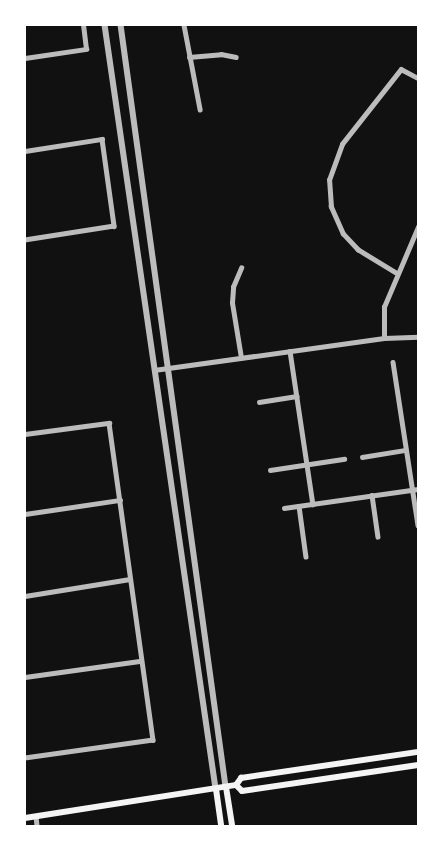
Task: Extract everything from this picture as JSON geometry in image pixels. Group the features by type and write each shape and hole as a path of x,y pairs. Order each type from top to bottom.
{"main road":[{"path":"236,786 241,778 418,752"},
{"path":"25,818 216,788 236,786 242,791 418,764"},
{"path":"226,787 232,826"},
{"path":"216,788 221,826"}],"street":[{"path":"25,58 86,49 83,25"},
{"path":"106,25 154,370 216,788"},
{"path":"121,25 170,368 226,787"},
{"path":"184,25 200,108"},
{"path":"189,57 221,54 236,57"},
{"path":"396,273 358,250 343,234 331,207 329,180 342,144 401,70 418,78"},
{"path":"25,150 102,139 114,226 25,240"},
{"path":"384,338 384,307 396,273 418,227"},
{"path":"241,268 233,287 232,303 241,358"},
{"path":"154,370 384,338 418,337"},
{"path":"290,351 313,504"},
{"path":"393,362 410,490 418,525"},
{"path":"259,402 297,396"},
{"path":"25,434 109,422 153,740 25,758"},
{"path":"362,457 406,450"},
{"path":"270,470 344,459"},
{"path":"284,508 418,489"},
{"path":"372,496 378,537"},
{"path":"25,514 120,500"},
{"path":"299,506 306,557"},
{"path":"25,596 130,579"},
{"path":"25,677 141,661"},
{"path":"36,816 37,826"}]}
